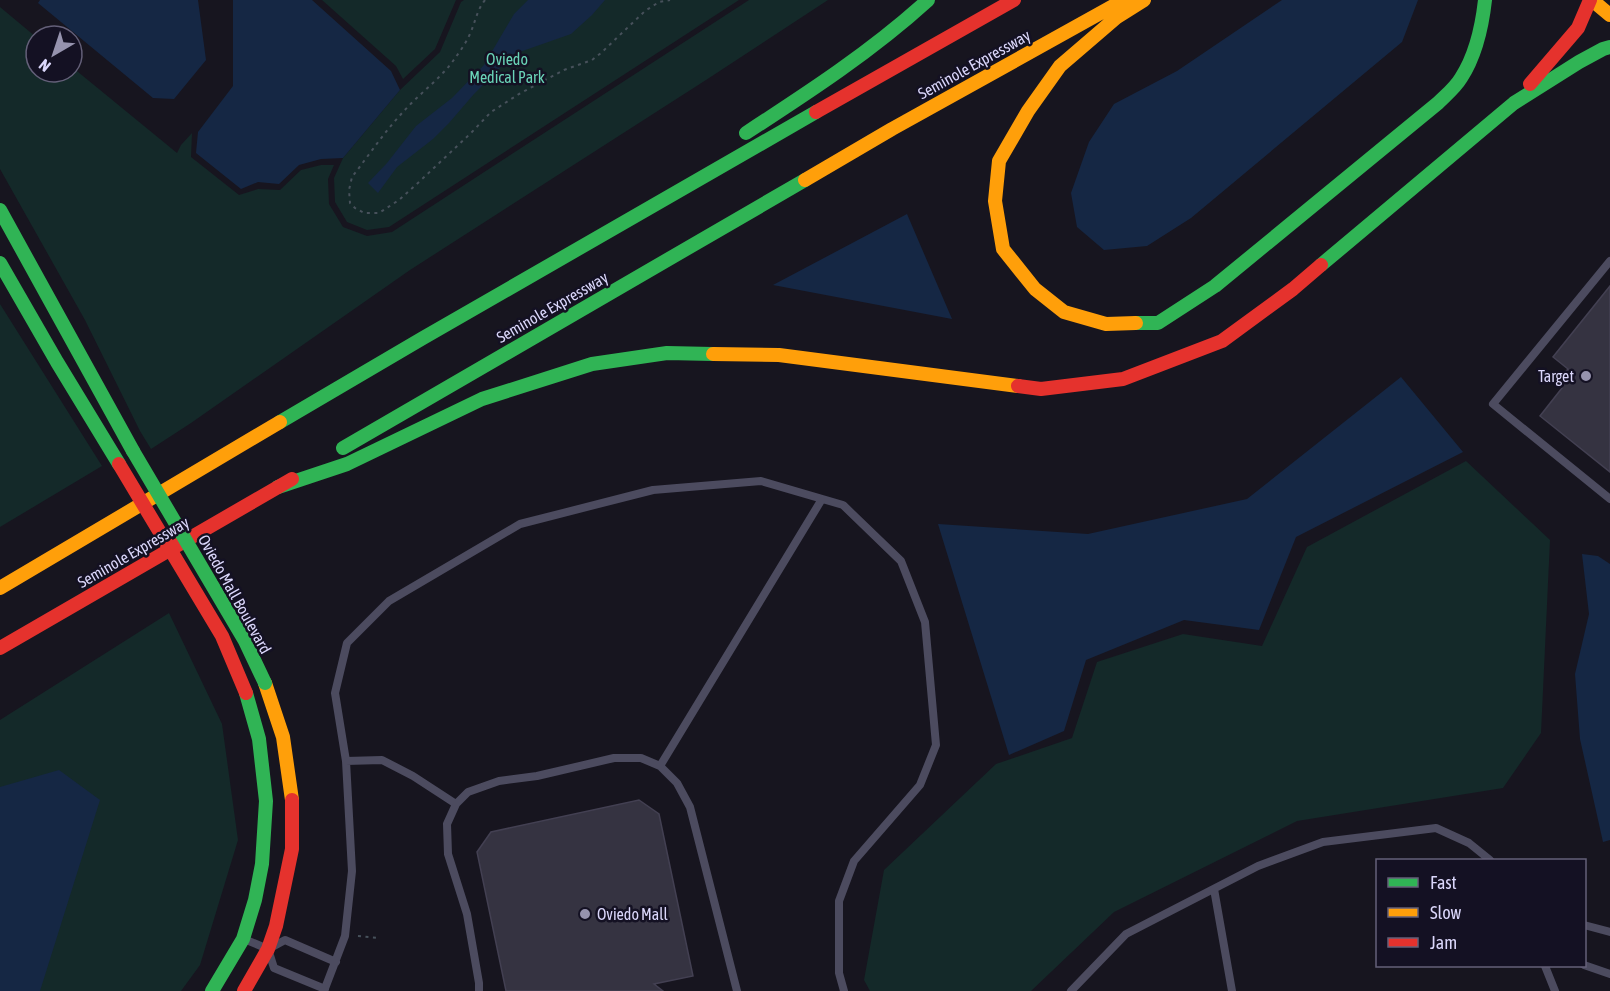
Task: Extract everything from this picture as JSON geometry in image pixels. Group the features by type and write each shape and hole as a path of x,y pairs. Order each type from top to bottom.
{"main road":[{"path":"731,142 818,86 880,41 928,0"},
{"path":"0,588 423,338 1014,0"},
{"name":"Seminole Expressway","path":"0,648 892,129 1124,0"},
{"path":"1144,0 1118,17 1060,66 1028,111 999,161 995,201 1003,249 1035,289 1064,312 1106,324 1158,323 1215,286 1438,103 1460,79 1474,50 1483,21 1485,0"},
{"path":"1514,103 1578,28 1591,0 1610,15"},
{"path":"278,488 347,464 482,399 592,364 667,353 779,355 1041,389 1123,379 1222,341 1293,290 1514,103 1579,62 1610,47"},
{"name":"Oviedo Mall Boulevard","path":"0,210 133,451 245,641 265,683 283,737 292,797 292,849 276,926 268,949 244,991"},
{"path":"423,338 534,261 593,225"},
{"name":"Oviedo Mall Boulevard","path":"0,263 222,636 246,693 259,739 266,801 262,864 255,900 243,939 212,991"}],"lane":[{"path":"1610,261 1493,404 1610,499"},
{"path":"268,949 274,968 324,990 345,936 352,872 346,761 335,693 347,643 389,601 520,524 653,489 761,481 843,505 901,561 925,622 936,746 920,785 854,861 839,901 839,973 844,991"},
{"path":"660,766 822,499"},
{"path":"479,991 467,914 448,854 447,824 456,804 468,792 499,781 537,776 614,758 641,758 660,766 677,783 690,807 737,991"},
{"path":"346,761 382,760 413,776 456,804"},
{"path":"1071,991 1126,934 1258,866 1323,842 1436,828 1469,843 1488,859"},
{"path":"1214,889 1232,991"},
{"path":"1586,926 1610,932"},
{"path":"243,939 268,949 285,940 336,962"},
{"path":"1586,966 1610,974"},
{"path":"1545,967 1555,991"}],"path":[{"path":"485,0 474,19 469,37 452,63 402,112 351,177 349,196 350,203 355,208 364,213 379,213 399,200 471,134 491,112 555,75 592,60 645,11 659,2 670,0"},
{"path":"358,936 378,939"}],"green space":[{"path":"322,0 456,0 435,49 403,79 396,66"},
{"name":"Oviedo Medical Park","path":"464,0 739,0 389,227 367,230 347,222 335,202 334,178 343,158 400,90 440,52 461,2"},
{"path":"749,0 828,0 410,270 151,449 85,320 0,169 0,7 24,27 24,84 84,84 84,77 177,153 192,133 191,157 239,195 258,189 280,190 301,170 321,165 334,165 328,179 329,204 343,227 367,236 392,232"},
{"path":"0,304 102,466 0,527"},
{"path":"1466,461 1550,540 1541,733 1503,788 1297,821 1114,912 1031,991 870,991 864,980 884,870 996,764 1072,738 1097,662 1183,634 1262,646 1307,547"},
{"path":"169,613 222,724 238,840 200,965 181,991 0,991 0,720"}],"water":[{"path":"40,0 198,0 206,60 174,99 153,98 84,41 84,24 63,24 38,3"},
{"path":"233,0 312,0 391,71 400,90 343,158 321,159 299,165 279,184 258,182 241,189 196,153 198,132 233,86"},
{"path":"528,0 605,0 571,34 514,54 433,139 397,167 378,193 368,183 416,126 452,98 484,65 514,14"},
{"path":"1282,0 1418,0 1402,42 1191,218 1147,246 1104,250 1077,227 1071,193 1089,142 1114,104 1177,71"},
{"path":"907,214 952,319 773,285"},
{"path":"1401,377 1463,452 1296,537 1259,630 1184,620 1086,660 1064,731 1009,755 938,524 1088,534 1247,499"},
{"path":"1582,554 1598,556 1610,564 1610,840 1603,842 1580,739 1575,674 1589,614"},
{"path":"59,770 100,800 40,991 0,991 0,787"}],"building":[{"name":"Target","path":"1610,286 1610,472 1540,416 1562,388 1556,383 1568,369 1553,357"},
{"name":"Oviedo Mall","path":"639,800 659,814 693,976 654,984 663,991 506,991 477,852 491,832"}],"traffic: fast":[{"path":"746,133 862,54 928,0"},
{"path":"1136,323 1158,323 1215,286 1438,103 1459,82 1471,60 1480,30 1485,0"},
{"path":"1321,265 1514,103 1579,62 1610,47"},
{"path":"280,422 816,112"},
{"path":"343,448 805,180"},
{"path":"0,210 133,451"},
{"path":"0,263 119,464"},
{"path":"278,487 347,464 482,399 592,364 667,353 713,354"},
{"path":"133,451 245,641 265,683"},
{"path":"212,991 243,939 255,900 262,864 266,801 259,739 246,693"}],"traffic: slow":[{"path":"805,180 1124,0"},
{"path":"1136,323 1106,324 1064,312 1035,289 1003,249 995,201 999,161 1028,111 1060,66 1117,17 1144,0"},
{"path":"1592,0 1610,15"},
{"path":"713,354 779,355 1018,386"},
{"path":"0,588 280,422"},
{"path":"265,683 283,737 292,800"}],"traffic: jam":[{"path":"816,112 1014,0"},
{"path":"1530,84 1578,28 1590,0"},
{"path":"1018,386 1041,389 1123,379 1222,341 1293,289 1321,265"},
{"path":"119,464 222,636 246,693"},
{"path":"0,648 292,479"},
{"path":"244,991 268,949 276,926 292,849 292,800"}],"place":[{"name":"Target","path":"1586,376"},
{"name":"Oviedo Mall","path":"585,914"}]}
